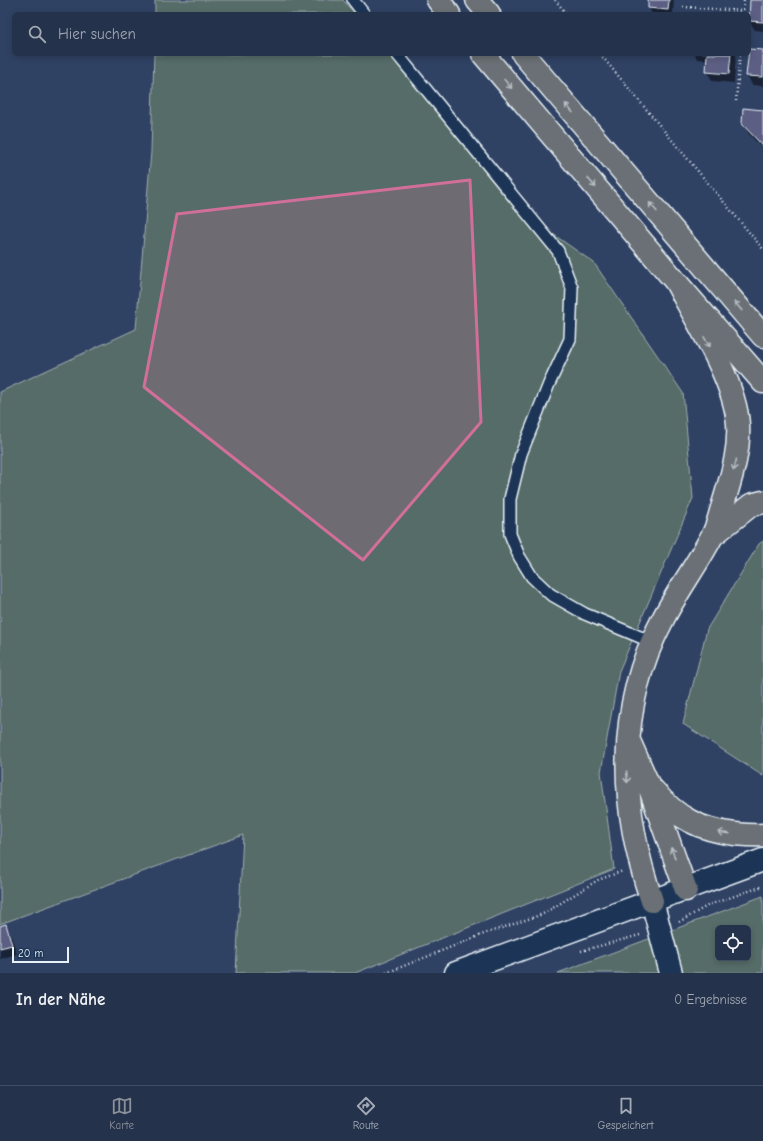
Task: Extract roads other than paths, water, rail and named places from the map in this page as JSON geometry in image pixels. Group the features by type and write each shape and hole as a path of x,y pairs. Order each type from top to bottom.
{"highway":[{"path":"438,0 448,12"},
{"path":"477,0 487,12"},
{"path":"485,56 676,282 763,382"},
{"path":"525,56 763,336"},
{"path":"652,901 640,866 626,774 631,712 640,674 652,642 663,619 713,535 730,486 737,456 738,423 730,388 676,282"},
{"path":"713,535 751,505 763,502"},
{"path":"628,738 649,786 686,890"},
{"path":"649,786 668,807 687,820 718,832 755,836 763,835"}],"main road":[{"path":"456,973 686,890 763,860"},
{"path":"652,901 671,973"}],"lane":[{"path":"352,0 362,12"},
{"path":"399,56 558,251 572,288 570,339 549,384 521,454 510,499 510,534 519,556 532,577 550,594 585,614 652,642"}]}
